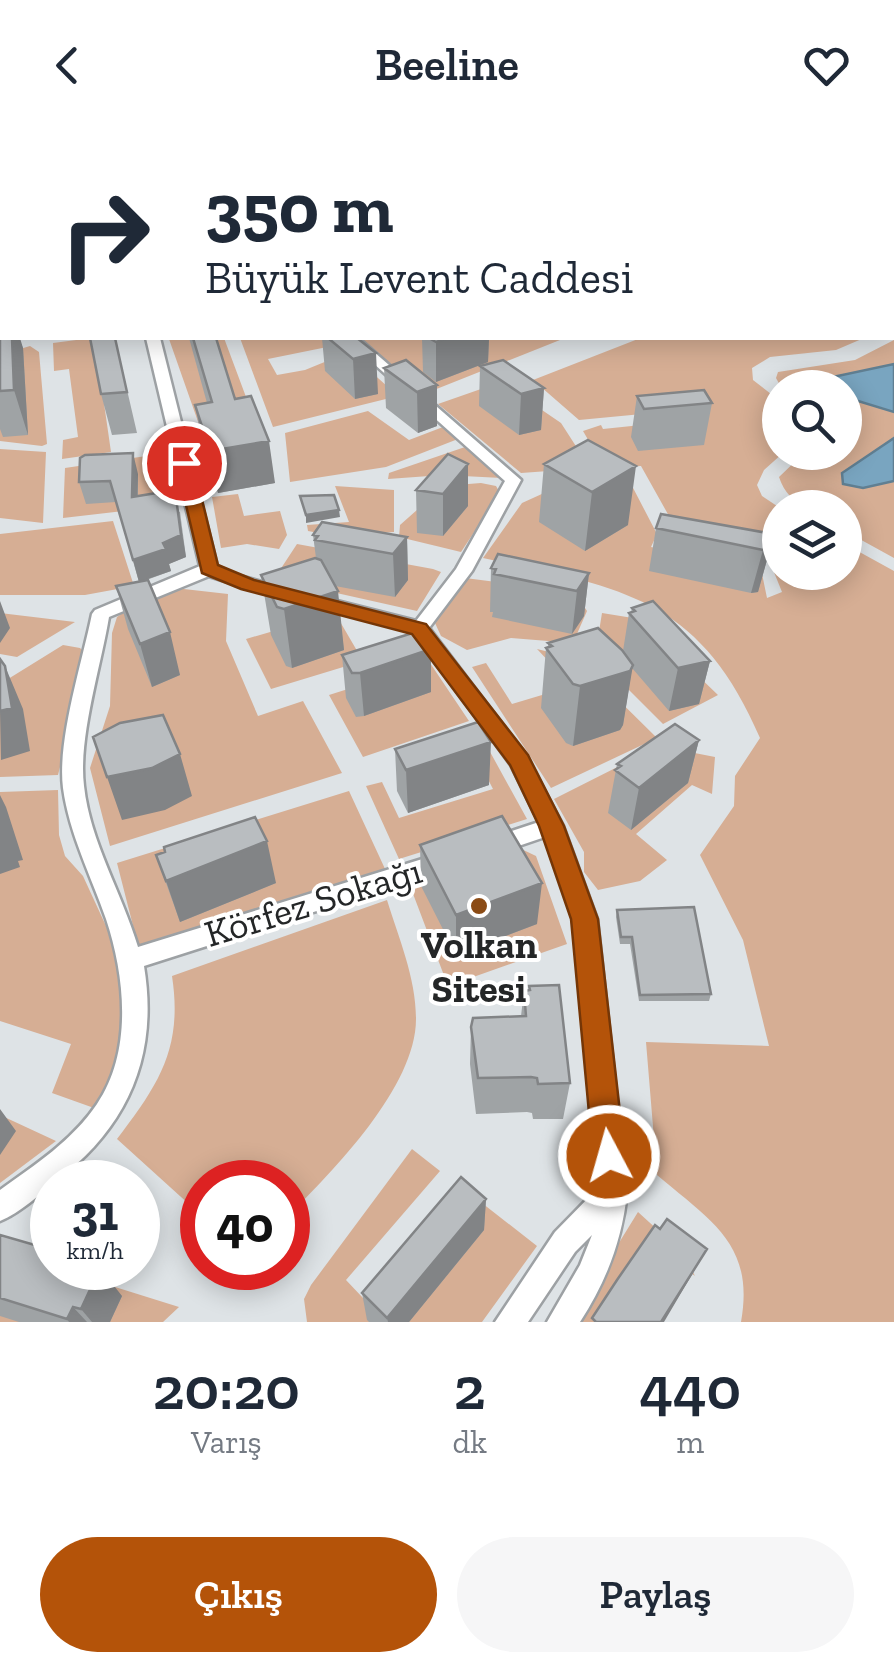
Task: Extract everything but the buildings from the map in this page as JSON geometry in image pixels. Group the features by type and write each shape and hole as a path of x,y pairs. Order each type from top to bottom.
{"street":[{"path":"153,340 209,568"},
{"path":"352,340 513,480 464,571 419,629"},
{"path":"0,1208 79,1148 116,1101 132,1052 130,960 92,864 72,782 101,614 209,568 248,584 419,629 520,761 552,826 584,919 613,1192 610,1230 599,1267 562,1322"},
{"name":"Körfez Sokağı","path":"130,960 552,826"},
{"path":"510,1322 564,1242 613,1192"}],"shaded area":[{"path":"169,340 225,340 258,429 202,433"},
{"path":"241,340 338,340 342,344 268,359 277,375 305,370 349,352 398,396 273,427"},
{"path":"359,340 560,340 434,390 413,390"},
{"path":"635,340 859,340 836,350 770,357 752,368 753,380 762,387 764,470 757,485 762,496 762,549 674,525 641,466 604,467 583,431 601,425 603,429 689,420 684,410 579,420 533,380"},
{"path":"894,340 894,364 883,370 862,374 862,370 791,370 855,360"},
{"path":"95,341 111,452 62,459 63,440 78,437 69,369 54,371 53,343"},
{"path":"30,346 39,352 47,444 42,446 0,441 0,355"},
{"path":"501,382 561,423 590,468 521,473 438,404"},
{"path":"862,402 894,412 894,438 879,450 862,488 894,481 894,558 862,540 862,490 786,490 779,477 786,470 862,470"},
{"path":"368,411 409,440 443,427 458,439 386,467 290,482 285,433"},
{"path":"465,447 502,478 443,475 388,479 389,473"},
{"path":"0,449 46,452 43,523 0,518"},
{"path":"153,455 165,501 158,507 63,518 65,468"},
{"path":"481,483 496,486 500,493 461,552 399,537 400,525 426,502 418,488"},
{"path":"631,484 657,534 651,547 761,569 762,590 767,598 782,592 862,590 862,553 894,571 894,1322 741,1322 744,1295 735,1253 711,1221 657,1175 646,1042 769,1046 743,940 700,855 734,806 735,776 760,738 736,691 710,654 682,627 650,606 576,579 483,558 522,503 544,493"},
{"path":"335,486 394,490 394,532 364,534 356,540 308,531 307,525 349,522"},
{"path":"238,494 244,516 280,511 287,535 279,549 247,544 221,548 212,497"},
{"path":"113,521 134,586 85,595 0,595 0,534"},
{"path":"297,544 441,572 417,611 274,579"},
{"path":"465,578 521,585 583,605 587,611 573,643 511,638 467,650 441,636 435,623"},
{"path":"175,588 228,594 226,641 258,716 303,701 342,773 110,846 90,768 110,706 112,633 117,617"},
{"path":"0,613 75,622 17,657 0,654"},
{"path":"335,613 363,661 271,689 246,639"},
{"path":"602,613 639,619 718,695 663,724 595,656"},
{"path":"63,645 80,648 88,656 58,775 0,777 0,684"},
{"path":"537,649 577,659 657,738 551,788 472,667 486,663 512,704 572,686"},
{"path":"430,663 469,721 363,757 329,695"},
{"path":"659,746 715,757 712,794 692,785 636,834 667,860 640,881 598,890 584,872 584,852 554,799"},
{"path":"489,750 527,819 399,859 366,786 382,782 399,818 493,789 475,754"},
{"path":"58,790 59,835 65,856 83,876 124,965 120,1058 94,1108 52,1093 71,1044 0,1021 0,792"},
{"path":"349,791 386,871 140,953 117,863"},
{"path":"515,846 536,856 567,944 448,986 407,878"},
{"path":"387,900 410,974 416,1019 412,1045 402,1072 369,1126 310,1193 310,1160 180,1160 180,1196 160,1178 160,1160 140,1160 117,1139 156,1082 171,1045 175,1001 172,976"},
{"path":"0,1115 56,1141 30,1160 0,1183"},
{"path":"412,1149 440,1171 346,1280 363,1298 459,1185 537,1246 482,1322 307,1322 304,1299"},
{"path":"638,1212 682,1252 695,1276 650,1241 597,1322 570,1322"},
{"path":"0,1251 30,1260 30,1290 125,1290 179,1307 163,1322 0,1322"}],"water":[{"path":"894,364 894,412 862,402 862,371"},
{"path":"894,438 894,481 863,488 843,484 842,473 862,470 862,460"}],"place":[{"name":"Volkan Sitesi","path":"479,906"}],"route":[{"path":"184,463 209,568 230,579 419,629 520,761 552,826 584,919 609,1156"}]}
